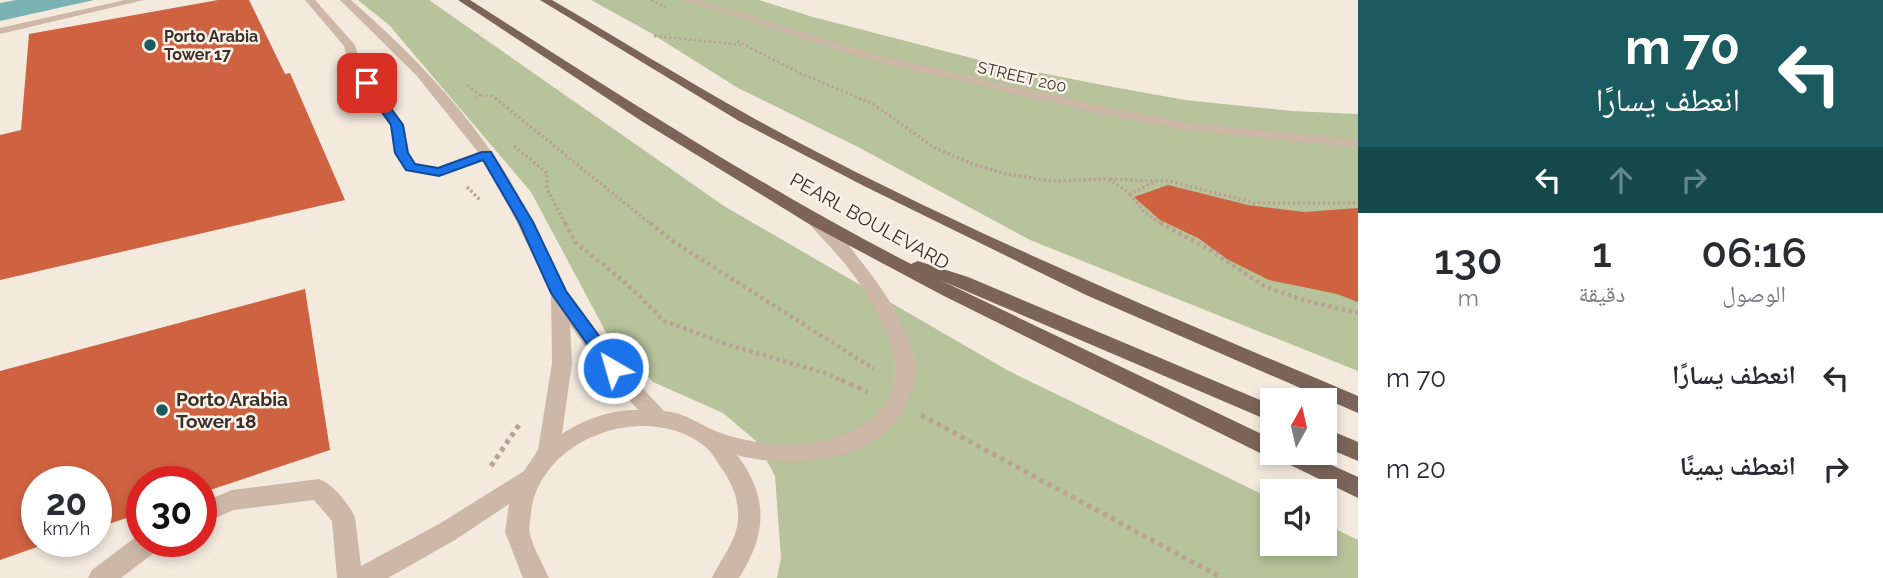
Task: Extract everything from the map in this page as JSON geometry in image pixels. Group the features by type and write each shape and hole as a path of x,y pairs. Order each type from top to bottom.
{"main road":[{"name":"PEARL BOULEVARD","path":"463,0 648,119 815,221 948,292 1260,443"},
{"name":"PEARL BOULEVARD","path":"545,0 744,118 869,183 1092,290 1358,405"},
{"path":"878,253 962,281 1260,409"},
{"path":"1337,442 1358,452"},
{"path":"1311,466 1358,488"}],"street":[{"path":"0,30 139,0"},
{"path":"310,0 349,46 356,69 397,125 401,153 411,167 439,172 486,155"},
{"path":"345,0 372,23 441,95 486,155 526,222 559,293 600,352 657,417"},
{"name":"STREET 200","path":"688,0 878,59 1092,108 1186,126 1358,144"},
{"path":"364,578 447,532 528,479 549,452 573,434 599,422 628,416 657,417 687,425 714,440 776,454 807,453 836,447 862,437 883,422 900,397 907,373 904,357 876,294 844,250 815,221"},
{"path":"549,452 562,363 559,293"},
{"path":"714,440 735,463 747,491 750,523 743,567 725,578"},
{"path":"528,479 519,506 517,536 527,565 536,578"},
{"path":"217,507 232,500 318,489 343,517 350,578"},
{"path":"101,578 129,557"}],"path":[{"path":"651,0 671,9"},
{"path":"650,36 747,46 802,74 873,104 933,147 975,165 1007,174 1051,181 1125,177 1188,186 1252,203 1304,206 1334,202 1358,203"},
{"path":"463,81 480,95 492,96 674,242 937,422 1222,578"},
{"path":"476,109 470,101 480,95"},
{"path":"508,141 547,173 547,189 575,242 627,284 664,321 732,346 900,397"},
{"path":"446,169 460,187 469,187 483,203"},
{"path":"1109,179 1130,194 1138,207 1155,222 1207,247 1252,280 1286,296 1358,313"},
{"path":"1130,194 1156,181"},
{"path":"486,473 525,416"}],"green space":[{"path":"358,0 429,0 724,206 1007,370 1260,493 1260,556 1337,556 1337,530 1358,540 1358,578 777,578 781,558 775,476 756,441 723,413 653,382 608,336 531,192 389,25"},
{"path":"591,0 759,0 813,17 991,63 1113,87 1185,100 1292,111 1358,114 1358,371 1030,240 858,147 738,88 649,32"}],"water":[{"path":"16,0 94,0 0,21 0,3"}],"building":[{"path":"218,0 249,0 285,74 290,73 345,200 0,280 0,135 21,130 29,34"},
{"path":"1168,185 1248,205 1304,212 1358,208 1358,302 1337,294 1269,280 1227,259 1198,238 1160,220 1134,197"},
{"name":"Porto Arabia Tower 18","path":"305,289 330,450 217,488 217,466 126,466 126,518 112,523 112,466 21,466 21,553 0,560 0,371"}],"place":[{"name":"Porto Arabia Tower 17","path":"150,45"},
{"name":"Porto Arabia Tower 18","path":"162,410"}],"route":[{"path":"367,83 397,125 401,153 411,167 439,172 486,155 526,222 559,293 613,368"}]}
